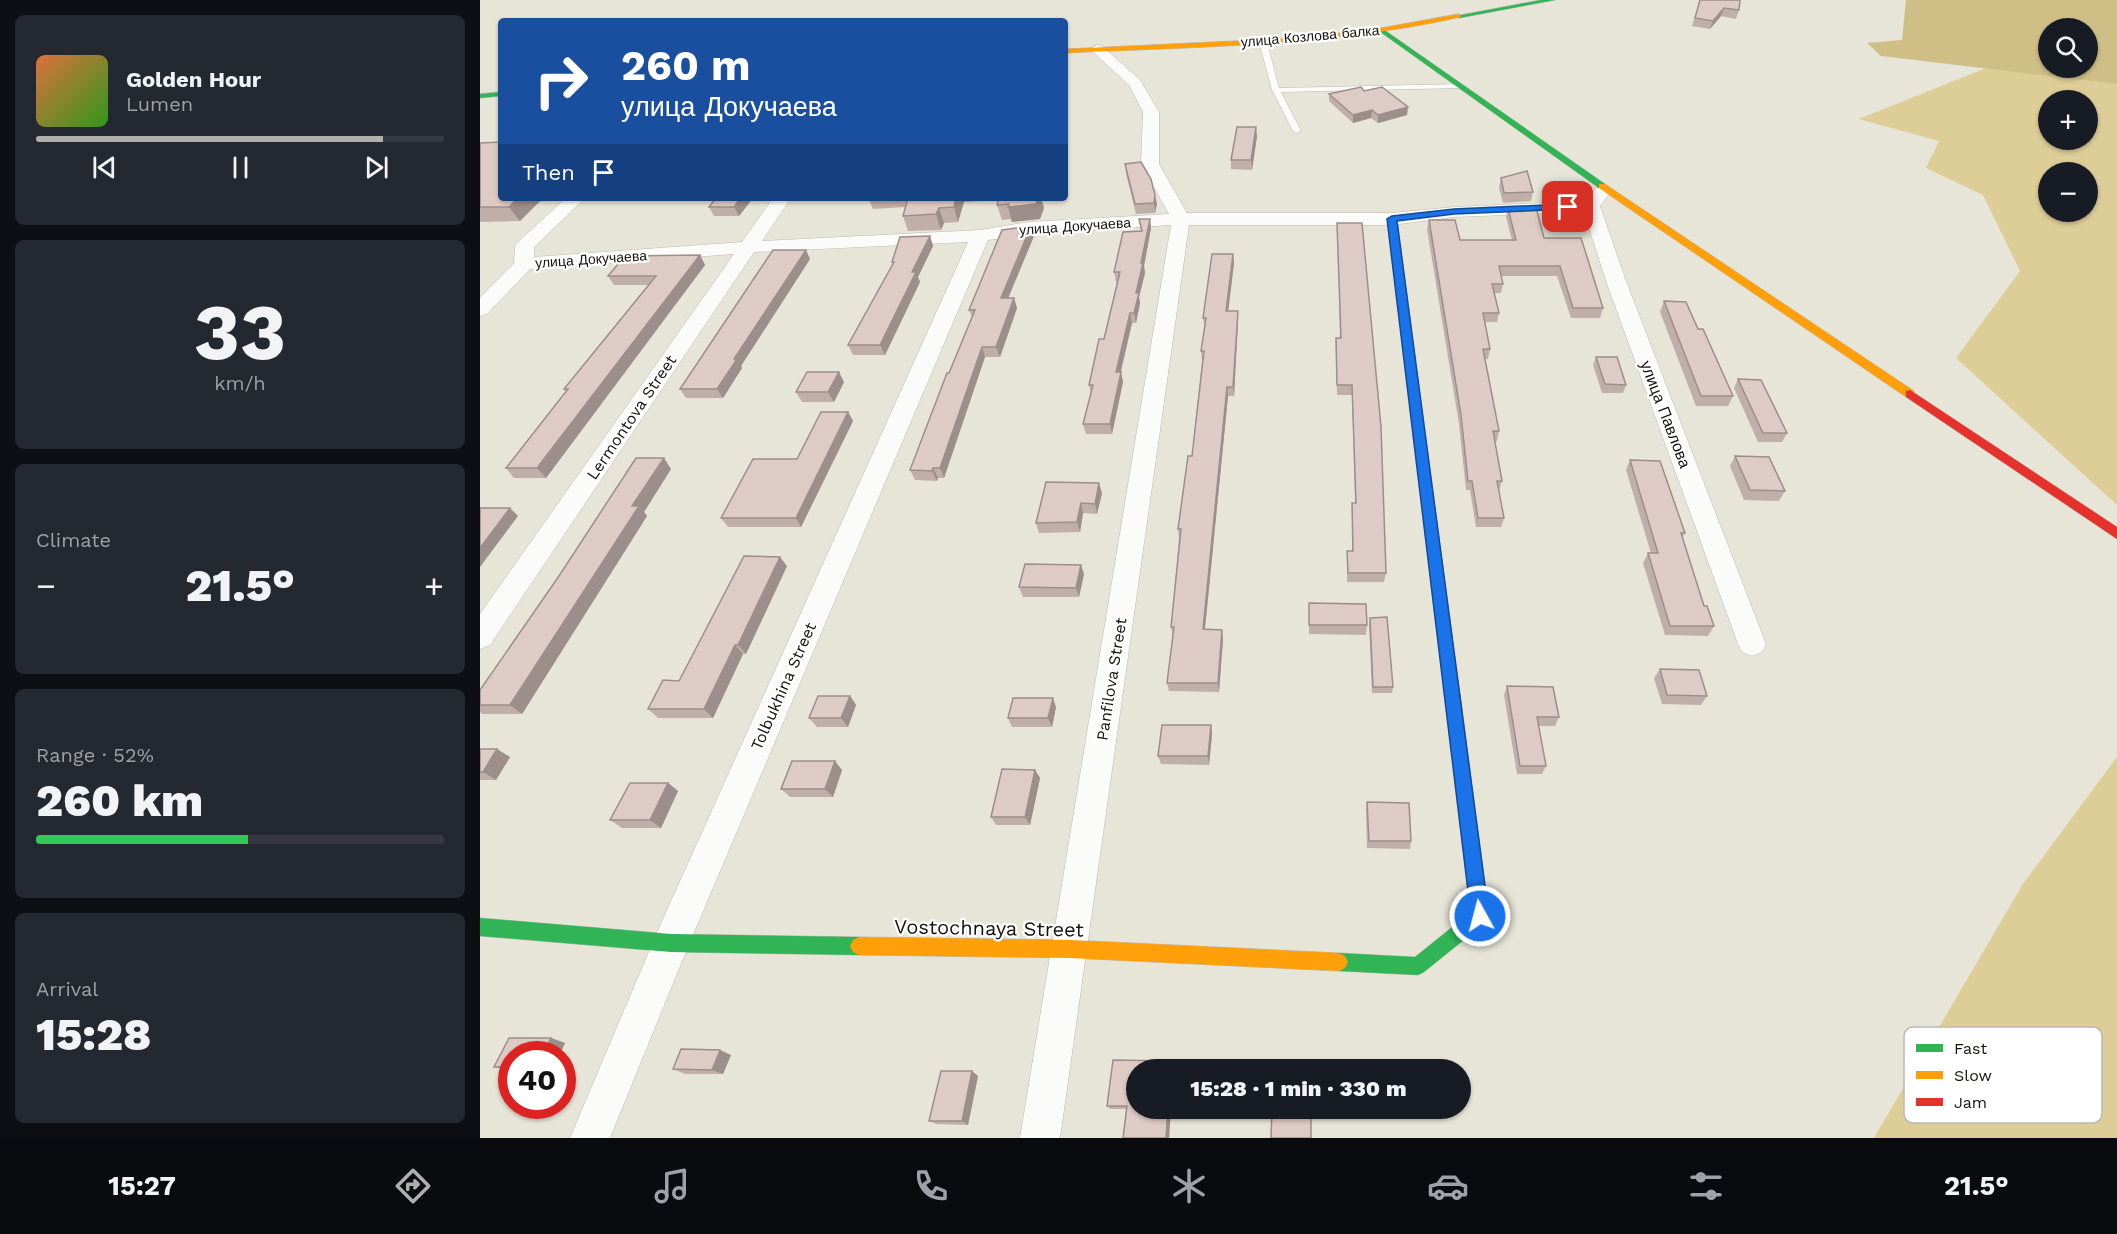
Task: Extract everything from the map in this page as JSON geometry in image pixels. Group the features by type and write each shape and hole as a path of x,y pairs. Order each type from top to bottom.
{"street":[{"name":"улица Козлова балка","path":"1068,51 1263,42 1381,30 1552,0"},
{"path":"1381,30 1606,188 2117,534"},
{"path":"1097,49 1135,83 1151,112 1150,164 1181,219"},
{"path":"480,96 498,94"},
{"path":"1591,206 1606,188"},
{"path":"480,309 524,264 525,246 573,201"},
{"name":"Lermontova Street","path":"480,637 780,201"},
{"name":"улица Докучаева","path":"524,264 748,248 980,236 1029,228 1181,219 1392,219 1454,212 1591,206"},
{"name":"улица Павлова","path":"1591,206 1620,292 1752,644"},
{"name":"Panfilova Street","path":"1040,1138 1181,219"},
{"name":"Vostochnaya Street","path":"480,927 671,943 1070,949 1418,966 1480,916 1392,219"},
{"name":"Tolbukhina Street","path":"590,1138 671,943 980,236"}],"lane":[{"path":"1263,42 1276,90 1297,131"},
{"path":"1276,90 1461,86"}],"shaded area":[{"path":"1906,0 2117,0 2117,84 2066,78 2098,78 2098,18 2038,18 2038,75 1881,56 1867,43 1902,40"},
{"path":"1986,68 2038,74 2038,78 2068,78 2117,84 2117,505 1956,358 2020,271 1983,195 1926,168 1939,141 1859,119"},
{"path":"2117,757 2117,1138 1874,1138 1904,1087 1904,1123 2102,1123 2102,1027 1939,1027 2023,884"}],"building":[{"path":"1700,0 1740,0 1739,10 1724,8 1713,21 1695,18"},
{"path":"1361,87 1364,91 1382,87 1408,107 1378,115 1372,110 1353,115 1329,94"},
{"path":"1237,127 1256,127 1251,160 1231,160"},
{"path":"498,142 498,201 515,201 509,207 480,207 480,143"},
{"path":"1141,162 1151,179 1155,195 1154,203 1135,204 1125,164"},
{"path":"1527,171 1533,192 1504,193 1501,178"},
{"path":"714,201 739,201 734,207 709,207"},
{"path":"907,201 955,201 954,207 939,208 936,214 903,216"},
{"path":"998,201 1037,201 1036,204 1008,207 1009,204 997,205"},
{"path":"1536,207 1544,238 1581,238 1603,308 1573,308 1560,266 1499,266 1503,284 1492,284 1499,313 1483,313 1490,349 1483,349 1499,431 1493,431 1502,481 1497,481 1504,518 1478,518 1472,481 1468,481 1461,415 1429,220 1455,220 1460,240 1516,240 1508,208"},
{"path":"1139,219 1150,219 1136,293 1139,293 1134,313 1130,313 1116,372 1121,372 1110,424 1083,424 1093,385 1089,385 1099,339 1104,339 1120,272 1114,272 1123,232 1142,231"},
{"path":"1337,223 1362,223 1381,427 1386,573 1348,573 1347,551 1353,551 1352,503 1356,503 1352,385 1337,385 1336,338 1341,338"},
{"path":"1031,226 1001,298 1014,298 996,347 982,347 940,468 933,468 932,471 910,470 947,373 949,373 975,310 969,310 1002,230"},
{"path":"930,236 912,272 916,272 880,345 848,345 894,262 892,262 900,237"},
{"path":"773,250 806,250 734,359 737,359 717,389 680,389"},
{"path":"1212,254 1233,254 1226,311 1238,311 1233,387 1227,387 1203,629 1222,630 1218,683 1167,683 1174,627 1171,627 1181,529 1178,529 1188,456 1192,456 1204,351 1201,351 1206,318 1203,318"},
{"path":"700,255 537,468 506,468 568,389 564,389 656,276 608,276 625,256"},
{"path":"1664,301 1686,302 1698,329 1703,329 1733,396 1701,396"},
{"path":"1596,357 1617,357 1626,385 1605,384"},
{"path":"807,372 839,372 828,392 796,392"},
{"path":"1738,379 1761,380 1787,433 1763,433"},
{"path":"821,412 848,412 796,518 721,518 753,459 797,459"},
{"path":"1735,456 1769,457 1785,491 1750,490"},
{"path":"636,458 664,458 632,506 639,506 510,705 480,705 480,690 559,576"},
{"path":"1630,460 1660,461 1685,533 1681,533 1704,606 1707,606 1714,626 1670,626 1648,553 1658,553"},
{"path":"1046,482 1099,483 1095,504 1081,503 1077,522 1036,523"},
{"path":"480,508 510,508 480,548"},
{"path":"744,556 780,557 704,709 648,709 663,680 679,681"},
{"path":"1025,564 1081,565 1076,588 1019,587"},
{"path":"1309,603 1366,604 1367,625 1309,625"},
{"path":"1387,617 1393,687 1373,687 1370,618"},
{"path":"1660,669 1699,670 1707,696 1667,695"},
{"path":"1507,686 1553,687 1559,717 1537,717 1546,766 1520,766"},
{"path":"818,696 850,696 841,718 809,718"},
{"path":"1013,698 1053,698 1048,718 1008,718"},
{"path":"1162,725 1211,725 1208,756 1158,756"},
{"path":"480,749 497,749 483,772 480,772"},
{"path":"792,761 835,761 825,789 781,789"},
{"path":"1002,769 1035,770 1025,817 991,817"},
{"path":"630,783 668,783 650,820 610,820"},
{"path":"1367,802 1409,803 1411,841 1369,841"},
{"path":"509,1038 551,1038 550,1041 507,1041"},
{"path":"681,1049 720,1050 712,1070 673,1069"},
{"path":"1113,1060 1126,1060 1126,1106 1107,1106"},
{"path":"941,1071 972,1071 962,1121 929,1121"},
{"path":"1126,1114 1126,1119 1167,1119 1166,1138 1123,1138"},
{"path":"1272,1119 1311,1119 1311,1138 1271,1138"}],"traffic: fast":[{"path":"1459,16 1552,0"},
{"path":"1381,30 1602,186"},
{"path":"480,96 498,94"},
{"path":"1339,962 1418,966 1480,916 1454,708"},
{"path":"480,927 671,943 859,946"}],"traffic: slow":[{"path":"1068,51 1296,40 1381,30 1459,16"},
{"path":"1602,186 1910,394"},
{"path":"1392,219 1427,493"},
{"path":"859,946 1070,949 1339,962"}],"traffic: jam":[{"path":"1910,394 2117,534"},
{"path":"1427,493 1454,708"}],"route":[{"path":"1480,916 1392,219 1454,212 1568,207"}]}
